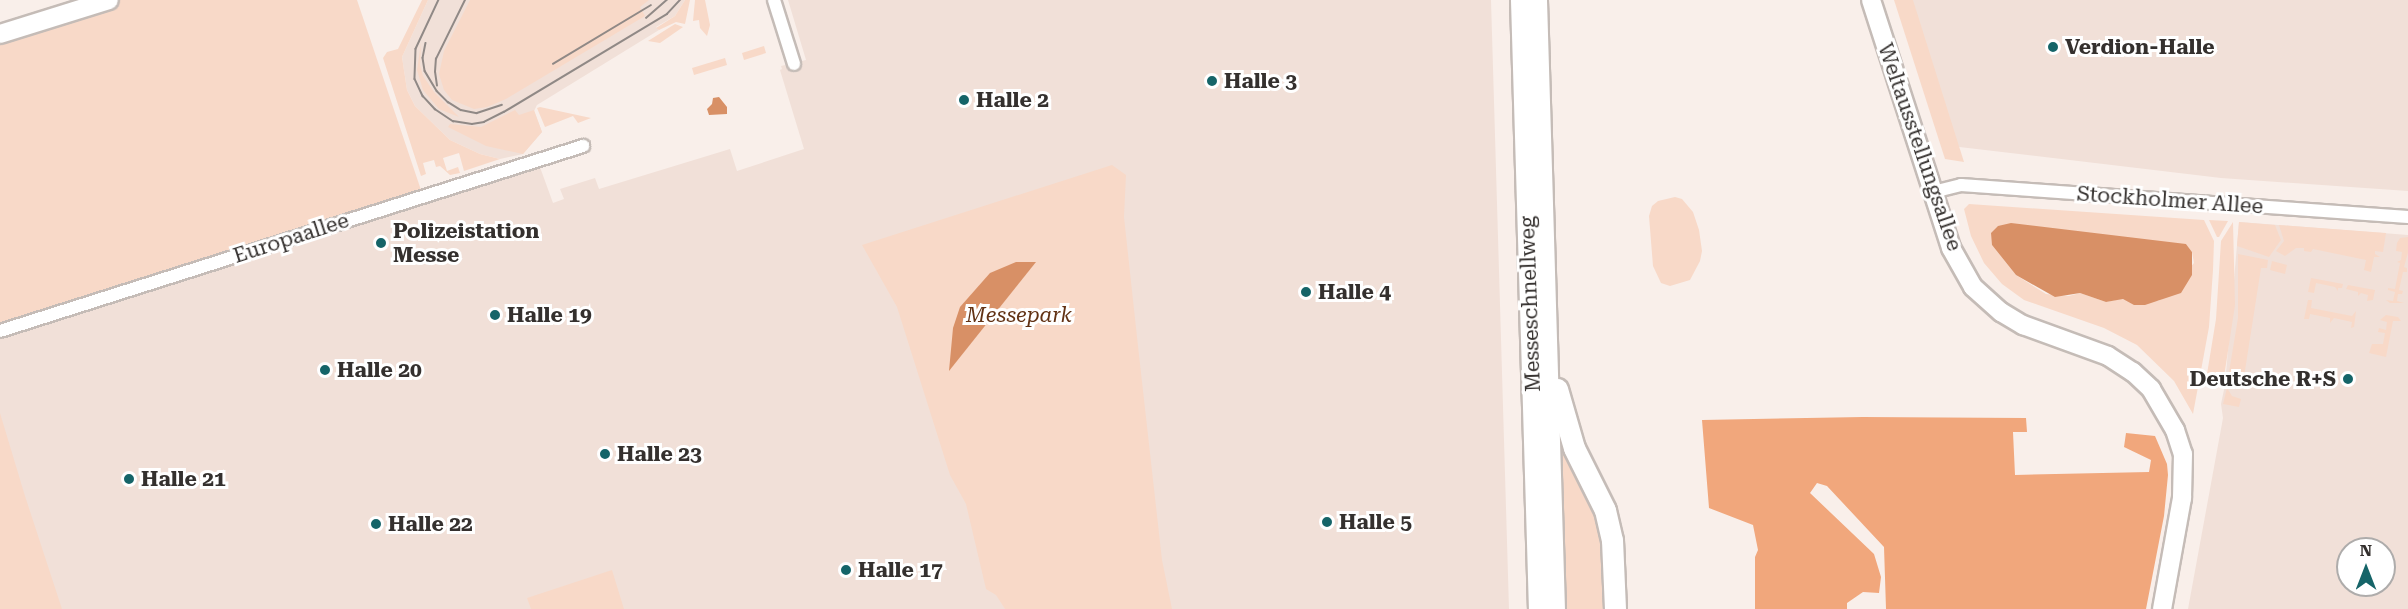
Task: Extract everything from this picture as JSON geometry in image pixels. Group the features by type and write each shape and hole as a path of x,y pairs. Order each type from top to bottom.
{"highway":[{"name":"Messeschnellweg","path":"1521,0 1539,609"},
{"name":"Messeschnellweg","path":"1536,0 1554,609"},
{"path":"1547,335 1564,418 1605,510 1612,540 1616,609"}],"main road":[{"path":"0,34 109,0"},
{"name":"Weltausstellungsallee","path":"1871,0 1951,248 1973,287 2001,312 2023,325 2108,356 2133,372 2151,389 2164,408 2183,454 2182,498 2162,609"}],"street":[{"path":"774,0 794,64"},
{"name":"Europaallee","path":"0,331 583,146"},
{"name":"Stockholmer Allee","path":"1933,192 1961,185 2408,218"}],"shaded area":[{"path":"428,0 685,0 675,16 656,27 659,30 537,105 534,111 542,132 523,154 500,159 480,154 450,140 415,106 407,90 402,57"},
{"path":"788,0 1491,0 1509,609 0,609 0,331 537,159 553,203 564,199 560,189 595,178 599,189 730,149 737,171 804,149 780,70 781,66 806,60"},
{"path":"1904,0 2408,0 2408,191 2221,178 1951,146"},
{"path":"719,97 727,107 727,114 709,115 707,109 712,104 713,98"},
{"path":"2239,222 2408,235 2408,609 2188,609 2223,418 2221,404 2225,385"},
{"path":"2011,223 2186,244 2192,252 2192,275 2181,293 2145,305 2134,305 2123,299 2106,302 2080,293 2055,297 2016,275 1992,245 1991,233 1998,226"},
{"path":"1016,262 1036,262 949,371 953,328 960,307 990,273"},
{"path":"1863,417 2026,418 2027,432 2013,432 2015,475 2149,472 2151,460 2124,447 2126,433 2155,436 2167,464 2168,475 2164,516 2146,609 1886,609 1884,547 1827,486 1817,483 1810,493 1874,554 1881,577 1879,593 1863,592 1847,603 1847,609 1755,609 1755,557 1758,550 1753,525 1709,508 1702,420"}],"green space":[{"path":"109,0 357,0 423,196 0,331 0,34"},
{"path":"422,0 428,0 402,57 407,90 415,106 450,140 480,154 500,159 464,171 459,153 443,158 447,171 458,167 460,173 450,175 440,166 436,167 434,160 423,163 426,174 421,176 383,58 387,52 398,49"},
{"path":"470,0 649,0 640,7 645,16 506,99 487,107 474,109 452,100 444,90 439,74 444,51"},
{"path":"685,0 690,0 685,24 676,22 659,30 656,28 675,16"},
{"path":"695,0 705,0 710,25 707,36 700,28 699,20 693,21"},
{"path":"1894,0 1913,0 1964,162 1945,159"},
{"path":"675,24 683,27 660,43 648,41"},
{"path":"421,43 420,65 423,76 434,92 459,117 439,109 423,90 417,70"},
{"path":"764,46 766,53 744,60 742,53"},
{"path":"725,58 727,65 694,75 692,68"},
{"path":"537,108 591,118 578,123 573,116 545,127"},
{"path":"515,110 519,115 534,110 542,132 523,154 486,146 448,127 450,124 481,127"},
{"name":"Messepark","path":"1112,165 1126,175 1124,217 1162,560 1172,609 1005,609 996,595 986,589 966,504 950,475 897,307 862,245"},
{"path":"1675,197 1682,199 1693,212 1702,251 1700,261 1690,280 1670,286 1661,283 1653,266 1649,216 1652,206 1658,201"},
{"path":"1969,204 2204,220 2214,241 2213,270 2209,327 2193,414 2174,381 2137,345 2104,328 2024,300 2002,284 1984,263 1971,236 1964,209","holes":["2186,244 2192,252 2194,263 2162,299 2158,301 2120,299 2106,302 2080,293 2069,296 2046,294 2016,275 1992,245"]},
{"path":"2209,220 2228,221 2219,237 2217,237"},
{"path":"2233,222 2235,305 2224,377 2207,374 2216,319 2221,241"},
{"path":"2239,222 2275,225 2281,240 2269,257 2237,246"},
{"path":"2279,225 2386,233 2383,252 2375,251 2375,254 2380,257 2374,257 2371,272 2364,270 2366,260 2313,249 2311,252 2304,251 2304,248 2296,248 2285,256 2276,251 2284,241"},
{"path":"2408,237 2408,253 2404,267 2407,268 2407,272 2403,272 2399,290 2403,291 2402,294 2398,294 2397,301 2404,303 2390,303 2386,300 2393,301 2395,292 2388,288 2395,289 2400,263 2397,262 2401,260 2402,252 2396,251 2397,243 2400,238"},
{"path":"2238,254 2268,260 2267,268 2261,268 2244,377 2238,381 2228,378 2238,318"},
{"path":"2272,261 2287,265 2285,274 2270,270"},
{"path":"2311,278 2343,284 2342,288 2338,288 2338,291 2335,287 2316,283 2314,293 2308,292"},
{"path":"2348,285 2375,290 2373,300 2367,301 2368,295 2361,293 2358,296 2358,292 2346,289"},
{"path":"2308,300 2312,300 2311,308 2352,316 2356,311 2354,327 2351,328 2352,322 2334,318 2330,323 2330,318 2310,314 2309,319 2304,319"},
{"path":"2386,315 2398,317 2401,321 2393,321 2386,357 2369,353 2372,344 2383,344 2385,333 2378,332 2379,328 2386,330 2387,322 2380,320"},
{"path":"2227,388 2232,396 2241,399 2239,407 2223,404"},
{"path":"0,413 25,496 62,609 0,609"},
{"path":"1561,430 1599,508 1612,609 1566,609"},
{"path":"612,570 624,609 531,609 527,598"}],"tram line":[{"path":"439,0 416,49 415,79 423,96 435,109 453,121 472,124 484,122 504,112 667,14 680,0"},
{"path":"437,86 436,59 465,0"},
{"path":"646,18 667,0"},
{"path":"553,64 651,5"},
{"path":"426,43 423,58 425,71 437,91 448,102 461,110 477,113 502,105"}],"place":[{"name":"Verdion-Halle","path":"2053,47"},
{"name":"Halle 3","path":"1212,81"},
{"name":"Halle 2","path":"964,100"},
{"name":"Polizeistation Messe","path":"381,243"},
{"name":"Halle 4","path":"1306,292"},
{"name":"Halle 19","path":"495,315"},
{"name":"Halle 20","path":"325,370"},
{"name":"Deutsche R+S","path":"2348,379"},
{"name":"Halle 23","path":"605,454"},
{"name":"Halle 21","path":"129,479"},
{"name":"Halle 5","path":"1327,522"},
{"name":"Halle 22","path":"376,524"},
{"name":"Halle 17","path":"846,570"}]}
